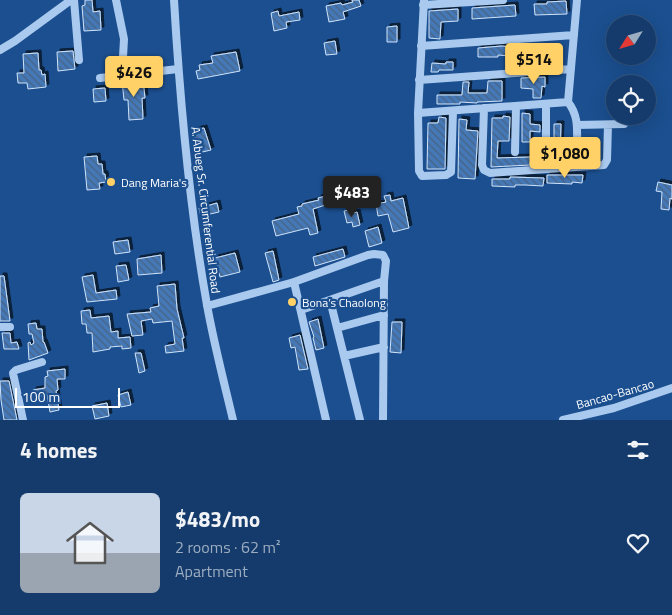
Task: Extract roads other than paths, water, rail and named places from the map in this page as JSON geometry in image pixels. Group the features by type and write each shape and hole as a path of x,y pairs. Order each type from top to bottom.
{"street":[{"path":"0,50 73,0 79,60"},
{"path":"116,0 124,39 122,75"},
{"name":"A. Abueg Sr. Circumferential Road","path":"174,0 178,69 192,208 208,306 233,420"},
{"path":"453,111 452,170 446,176 422,176 419,171 418,113 424,3 503,0"},
{"path":"577,0 568,102 576,115 577,147"},
{"path":"421,46 574,35"},
{"path":"100,78 178,69"},
{"path":"419,80 571,69"},
{"path":"418,113 568,102"},
{"path":"546,104 546,150"},
{"path":"515,152 516,106"},
{"path":"484,108 482,165 484,170 490,173 604,165 607,160 608,125"},
{"path":"577,124 606,125"},
{"path":"208,306 294,282 374,254 382,256 386,261 384,281 383,420"},
{"path":"301,310 384,281"},
{"path":"294,282 326,420"},
{"path":"330,300 360,420"},
{"path":"337,328 384,315"},
{"path":"0,327 10,327"},
{"path":"344,356 384,347"},
{"path":"23,420 14,373 16,370 42,362"},
{"name":"Bancao-Bancao","path":"563,420 614,408 672,388"}],"place":[{"name":"Dang Maria's","path":"111,182"},
{"name":"Bona’s Chaolong","path":"292,302"}]}
